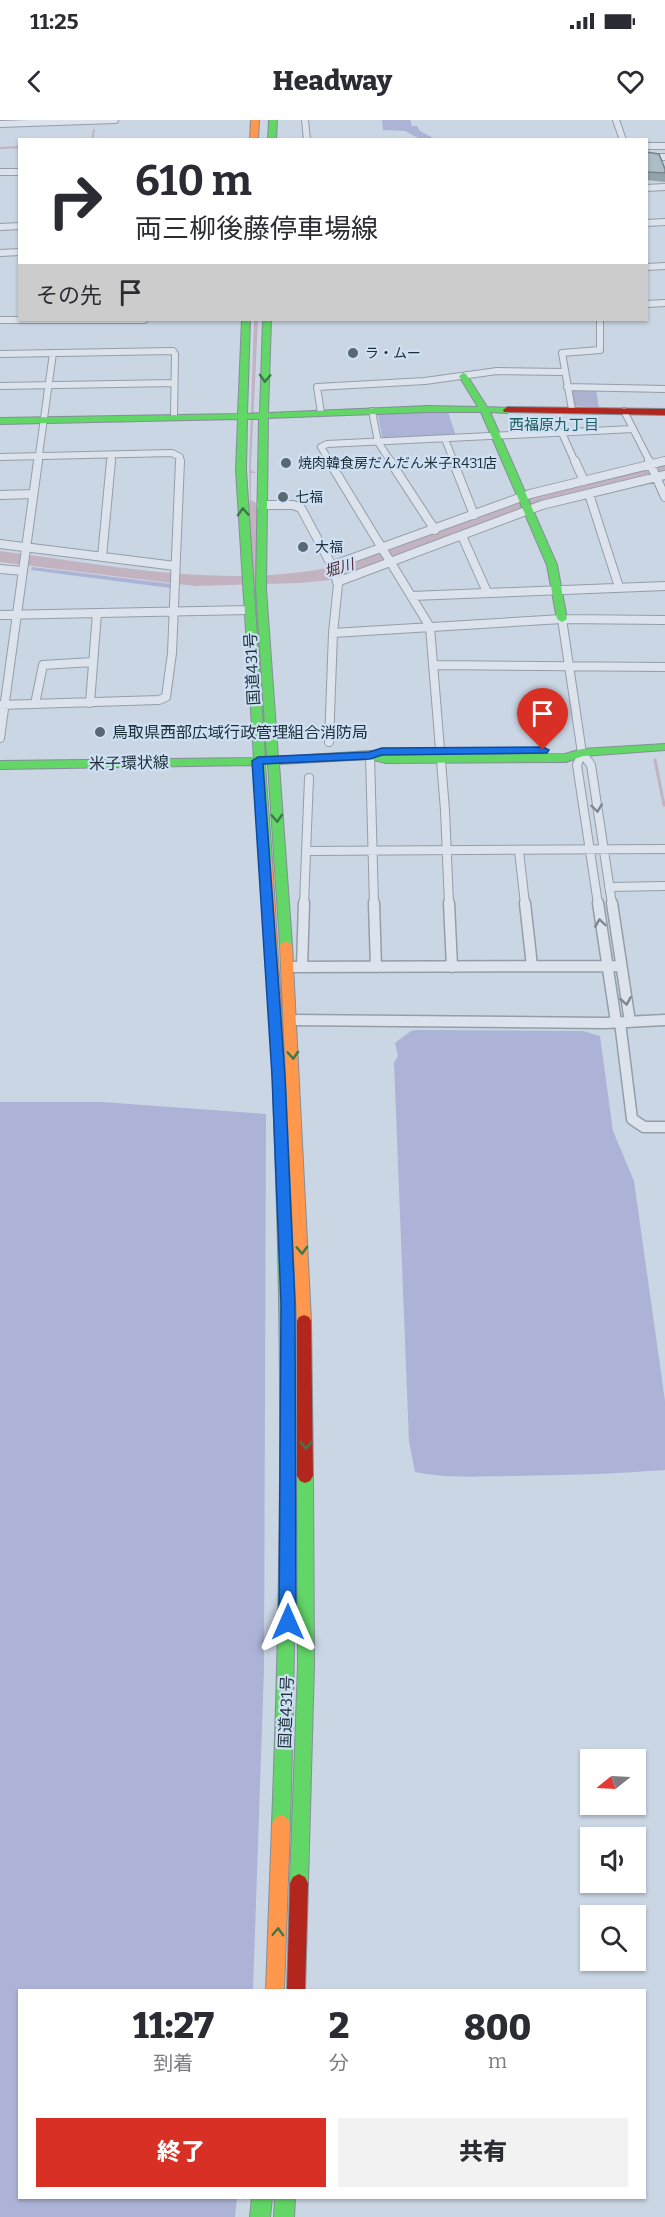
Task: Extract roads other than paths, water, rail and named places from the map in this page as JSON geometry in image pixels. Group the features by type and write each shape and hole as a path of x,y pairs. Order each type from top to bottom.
{"main road":[{"path":"254,138 255,120"},
{"path":"272,138 273,120"},
{"name":"国道431号","path":"246,321 240,456 254,570"},
{"name":"国道431号","path":"267,321 262,416 261,505 254,590 273,760 291,1020 304,1304 306,1665 296,1989"},
{"path":"463,376 484,409 552,565 562,619"},
{"path":"0,421 484,409 665,412"},
{"name":"国道431号","path":"254,590 249,610 276,1033 288,1304 287,1670 275,1989"},
{"name":"米子環状線","path":"0,765 258,761 370,755 386,759 441,755 566,758 582,753 665,747"},
{"path":"260,2217 262,2199"},
{"path":"284,2217 285,2199"}],"street":[{"path":"0,124 116,120"},
{"path":"305,120 307,138"},
{"path":"616,120 622,138"},
{"path":"648,146 664,148"},
{"path":"648,157 665,157"},
{"path":"0,172 18,172"},
{"path":"648,188 665,187"},
{"path":"648,223 665,222"},
{"path":"0,227 18,226"},
{"path":"0,252 18,252"},
{"path":"648,267 665,266"},
{"path":"648,304 665,303"},
{"path":"0,320 18,320"},
{"path":"572,410 567,387 564,352 600,350 600,321"},
{"path":"0,354 173,351 175,354 174,417"},
{"path":"0,738 4,671 23,570 53,353"},
{"path":"321,413 317,387 425,381 497,371 565,372"},
{"path":"0,386 174,383"},
{"path":"567,387 665,389"},
{"path":"372,411 378,442 435,530"},
{"path":"624,411 651,464 661,476 665,497"},
{"path":"452,967 441,755 430,627 321,447 324,444 633,429"},
{"path":"562,433 584,481"},
{"path":"446,439 474,515"},
{"path":"0,457 172,453 180,457 172,653 166,697 159,700 2,705"},
{"path":"102,557 112,455"},
{"path":"332,566 523,496 665,461"},
{"path":"337,581 542,506 661,476"},
{"path":"0,495 33,494"},
{"path":"589,494 619,587"},
{"path":"261,505 300,507 332,566 337,581 329,742"},
{"path":"462,536 487,592"},
{"path":"0,544 26,550 102,557 176,568"},
{"path":"0,569 23,570"},
{"path":"412,596 665,586"},
{"path":"0,615 249,610"},
{"path":"90,703 97,613"},
{"path":"333,633 562,619 665,620"},
{"path":"562,619 582,753 591,765 609,887 620,966 622,1022 632,1119 644,1127 665,1127"},
{"path":"35,704 43,665 93,662"},
{"path":"435,665 665,667"},
{"path":"582,753 577,765 606,966 622,1022"},
{"path":"370,755 375,852 376,967"},
{"path":"302,967 309,778"},
{"path":"306,851 665,849"},
{"path":"519,851 532,966"},
{"path":"609,887 665,886"},
{"path":"287,967 620,966"},
{"path":"291,1020 622,1022 665,1020"}],"water":[{"path":"254,321 258,321 251,470 256,473 251,473 251,536 249,466"},
{"name":"堀川","path":"665,463 665,472 536,504 340,579 300,583 195,586 0,562 0,551 168,573 253,576 295,573 337,566 513,502"}],"waterway":[{"path":"92,138 94,130"},
{"path":"0,148 18,147"},
{"path":"251,505 254,580"},
{"path":"655,760 664,805"}],"place":[{"name":"ラ・ムー","path":"353,353"},
{"name":"焼肉韓食房だんだん米子R431店","path":"286,463"},
{"name":"七福","path":"283,497"},
{"name":"大福","path":"303,547"},
{"name":"鳥取県西部広域行政管理組合消防局","path":"100,732"}],"district":[{"name":"西福原九丁目","path":"554,425"}]}
